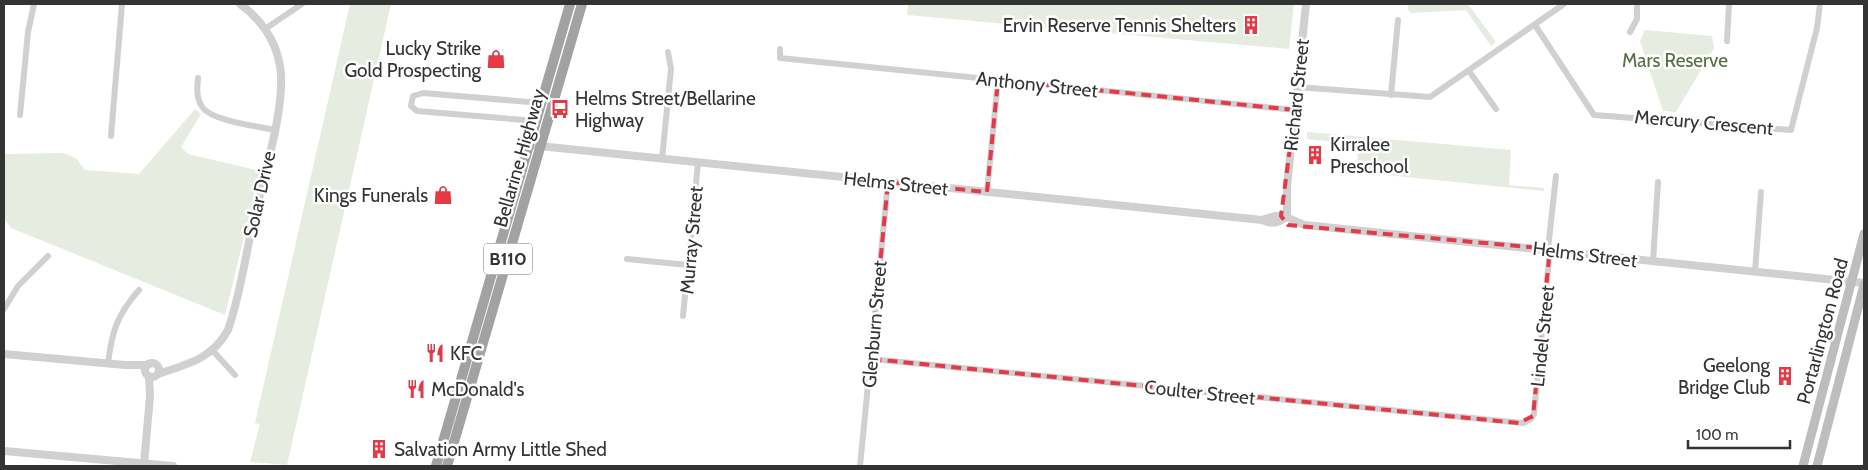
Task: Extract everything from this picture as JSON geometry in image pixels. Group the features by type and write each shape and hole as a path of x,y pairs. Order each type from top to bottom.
{"highway":[{"name":"Bellarine Highway","path":"436,466 570,4"},
{"name":"Bellarine Highway","path":"447,466 582,4"}],"main road":[{"name":"Portarlington Road","path":"1803,466 1864,234"},
{"name":"Portarlington Road","path":"1816,466 1864,284"}],"street":[{"path":"20,115 28,32 34,4"},
{"path":"111,136 122,4"},
{"name":"Solar Drive","path":"152,372 176,368 198,361 213,351 223,339 231,320 280,103 282,79 278,55 265,29 240,4"},
{"path":"265,29 302,4"},
{"name":"Richard Street","path":"1284,217 1306,4"},
{"path":"1297,87 1430,97 1564,4"},
{"path":"1630,32 1637,19 1638,4"},
{"path":"1727,41 1729,4"},
{"name":"Mercury Crescent","path":"1535,25 1594,115 1791,130 1817,28 1820,4"},
{"path":"1391,95 1398,20"},
{"name":"Anthony Street","path":"780,49 778,61 998,80 1295,110"},
{"path":"662,159 671,69 668,52"},
{"path":"1469,71 1496,109"},
{"path":"198,78 197,91 200,102 207,112 219,117 274,130"},
{"path":"987,192 998,80"},
{"path":"536,121 417,111 411,106 411,100 413,96 422,93 541,103"},
{"name":"Helms Street","path":"529,145 1262,220 1284,217 1305,225 1549,249 1652,262 1864,284"},
{"name":"Murray Street","path":"683,316 698,163"},
{"name":"Lindel Street","path":"1530,420 1534,410 1556,176"},
{"name":"Glenburn Street","path":"860,466 888,182"},
{"path":"1652,262 1658,182"},
{"path":"1755,272 1761,192"},
{"path":"4,309 18,286 48,256"},
{"path":"627,259 688,265"},
{"path":"108,363 116,322 126,305 139,290"},
{"path":"213,351 235,375"},
{"path":"4,354 125,365 152,372 144,464"},
{"name":"Coulter Street","path":"871,359 1519,423 1530,420"},
{"path":"4,451 173,466"}],"highlighted area":[{"path":"998,80 1295,110 1281,216 1288,225 1550,249 1533,416 1519,423 871,359 888,182 987,192"}],"green space":[{"path":"350,4 391,4 287,465 250,462 260,424 255,423"},
{"path":"908,4 1294,4 1289,49 907,15"},
{"path":"1410,4 1468,4 1496,42 1491,46 1466,10 1411,13 1407,8"},
{"name":"Mars Reserve","path":"1645,30 1712,36 1714,48 1676,112 1663,111 1640,41"},
{"path":"195,109 201,114 181,147 188,154 260,171 225,315 11,228 4,218 4,154 63,153 76,158 85,170 139,174"},
{"path":"1307,132 1511,150 1509,185 1544,188 1544,191 1356,172 1359,144 1307,139"}],"place":[{"name":"Ervin Reserve Tennis Shelters","path":"1251,25"},
{"name":"Lucky Strike Gold Prospecting","path":"496,59"},
{"name":"Helms Street/Bellarine Highway","path":"560,109"},
{"name":"Kirralee Preschool","path":"1315,155"},
{"name":"Kings Funerals","path":"443,195"},
{"name":"KFC","path":"435,353"},
{"name":"Geelong Bridge Club","path":"1785,376"},
{"name":"McDonald's","path":"416,389"},
{"name":"Salvation Army Little Shed","path":"379,449"}]}
